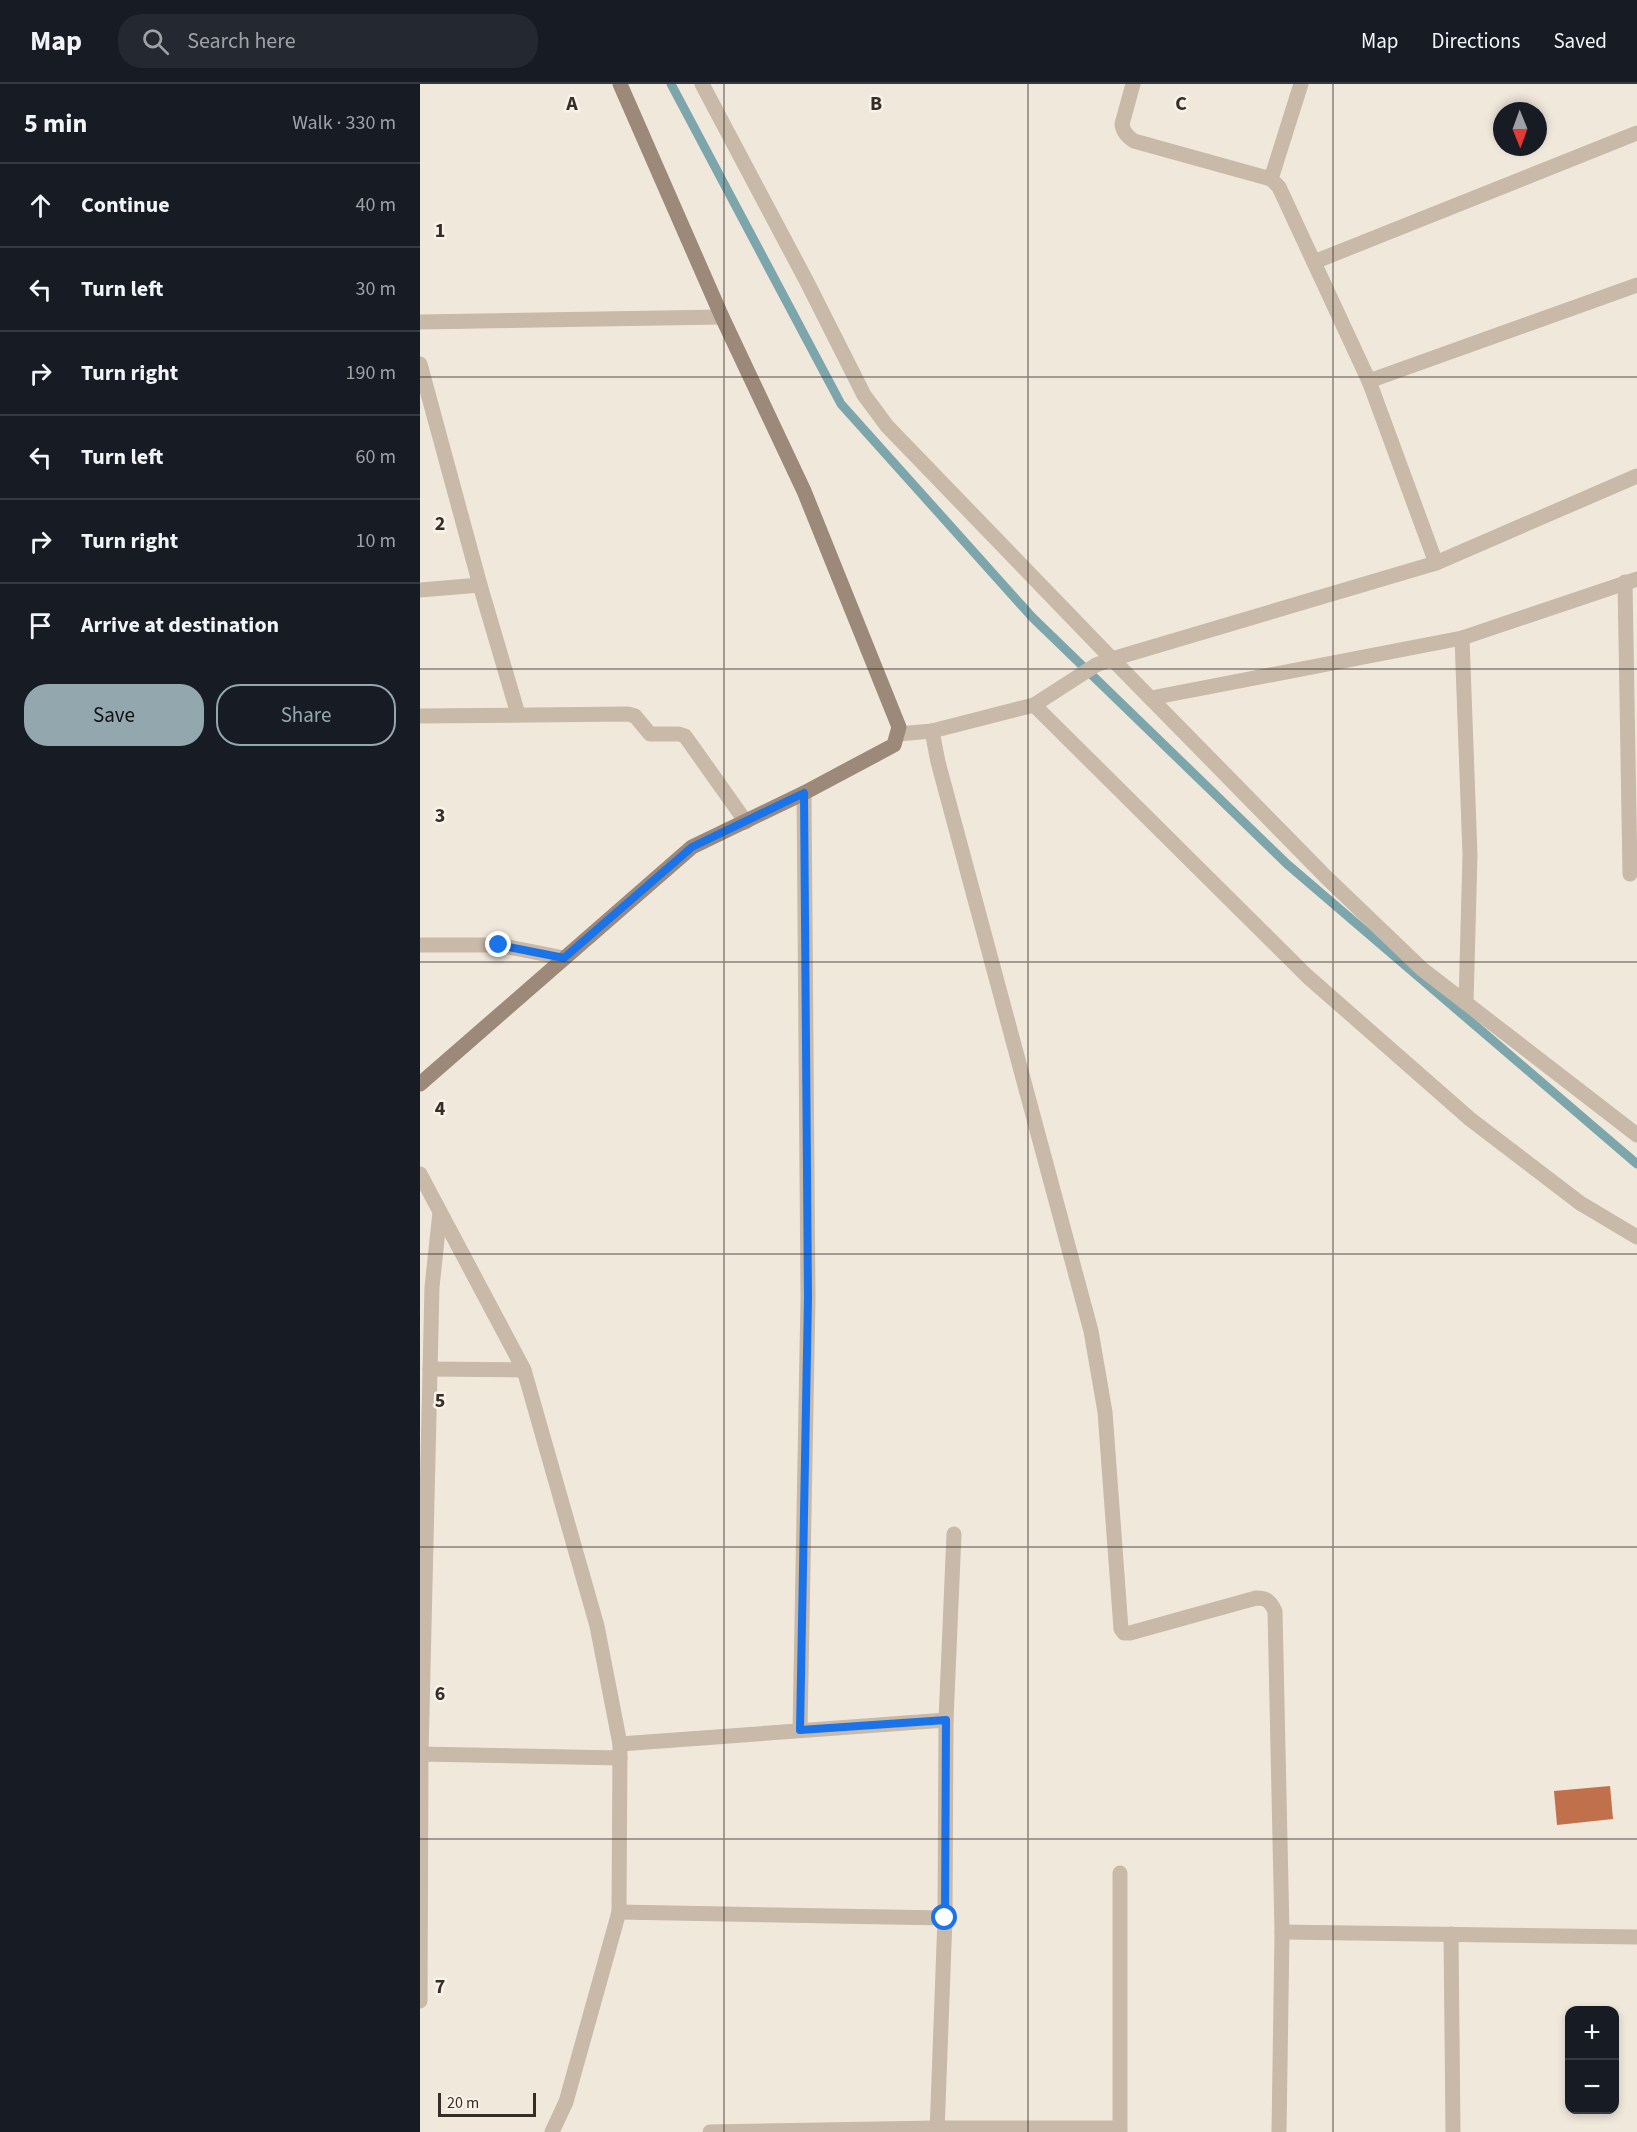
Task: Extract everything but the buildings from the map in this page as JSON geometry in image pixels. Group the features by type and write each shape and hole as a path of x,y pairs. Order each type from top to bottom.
{"street":[{"path":"420,1084 692,847 804,793 894,745 898,734 899,727 804,491 722,317 620,84"},
{"path":"702,84 864,395 887,426 1327,878 1422,969 1637,1135"},
{"path":"1133,84 1122,124 1128,137 1134,141 1271,179 1280,187 1369,381 1436,563"},
{"path":"1271,179 1301,84"},
{"path":"1314,262 1637,133"},
{"path":"1369,381 1637,285"},
{"path":"420,322 722,317"},
{"path":"420,364 480,585 518,714"},
{"path":"898,734 932,730 1034,705 1096,665 1436,563 1637,476"},
{"path":"1151,698 1462,638 1631,580 1630,874"},
{"path":"420,590 480,585"},
{"path":"1462,638 1470,855 1467,1003"},
{"path":"1034,705 1316,984 1470,1119 1580,1203 1637,1237"},
{"path":"420,716 465,717 518,714 628,714 635,716 650,734 685,736 746,822"},
{"path":"932,730 941,773 1091,1331 1106,1412 1121,1629 1124,1633 1130,1633 1256,1598 1265,1598 1275,1611 1282,1932 1279,2132"},
{"path":"800,1730 808,1298 804,793"},
{"path":"420,945 499,945 564,958"},
{"path":"420,1174 524,1370 597,1626 620,1751 619,1912 566,2102 552,2132"},
{"path":"420,2001 421,1754 432,1287 440,1212"},
{"path":"430,1369 524,1370"},
{"path":"936,2130 945,1918 946,1720 954,1534"},
{"path":"421,1754 620,1751 800,1730 946,1720"},
{"path":"710,2132 1120,2130 1120,1873"},
{"path":"619,1912 945,1918"},
{"path":"1282,1932 1637,1937"},
{"path":"1451,1934 1453,2132"}],"waterway":[{"path":"671,84 841,404 1032,617 1287,864 1637,1164"}],"route":[{"path":"499,945 564,958 692,847 804,793 808,1298 800,1730 946,1720 945,1918"}]}
